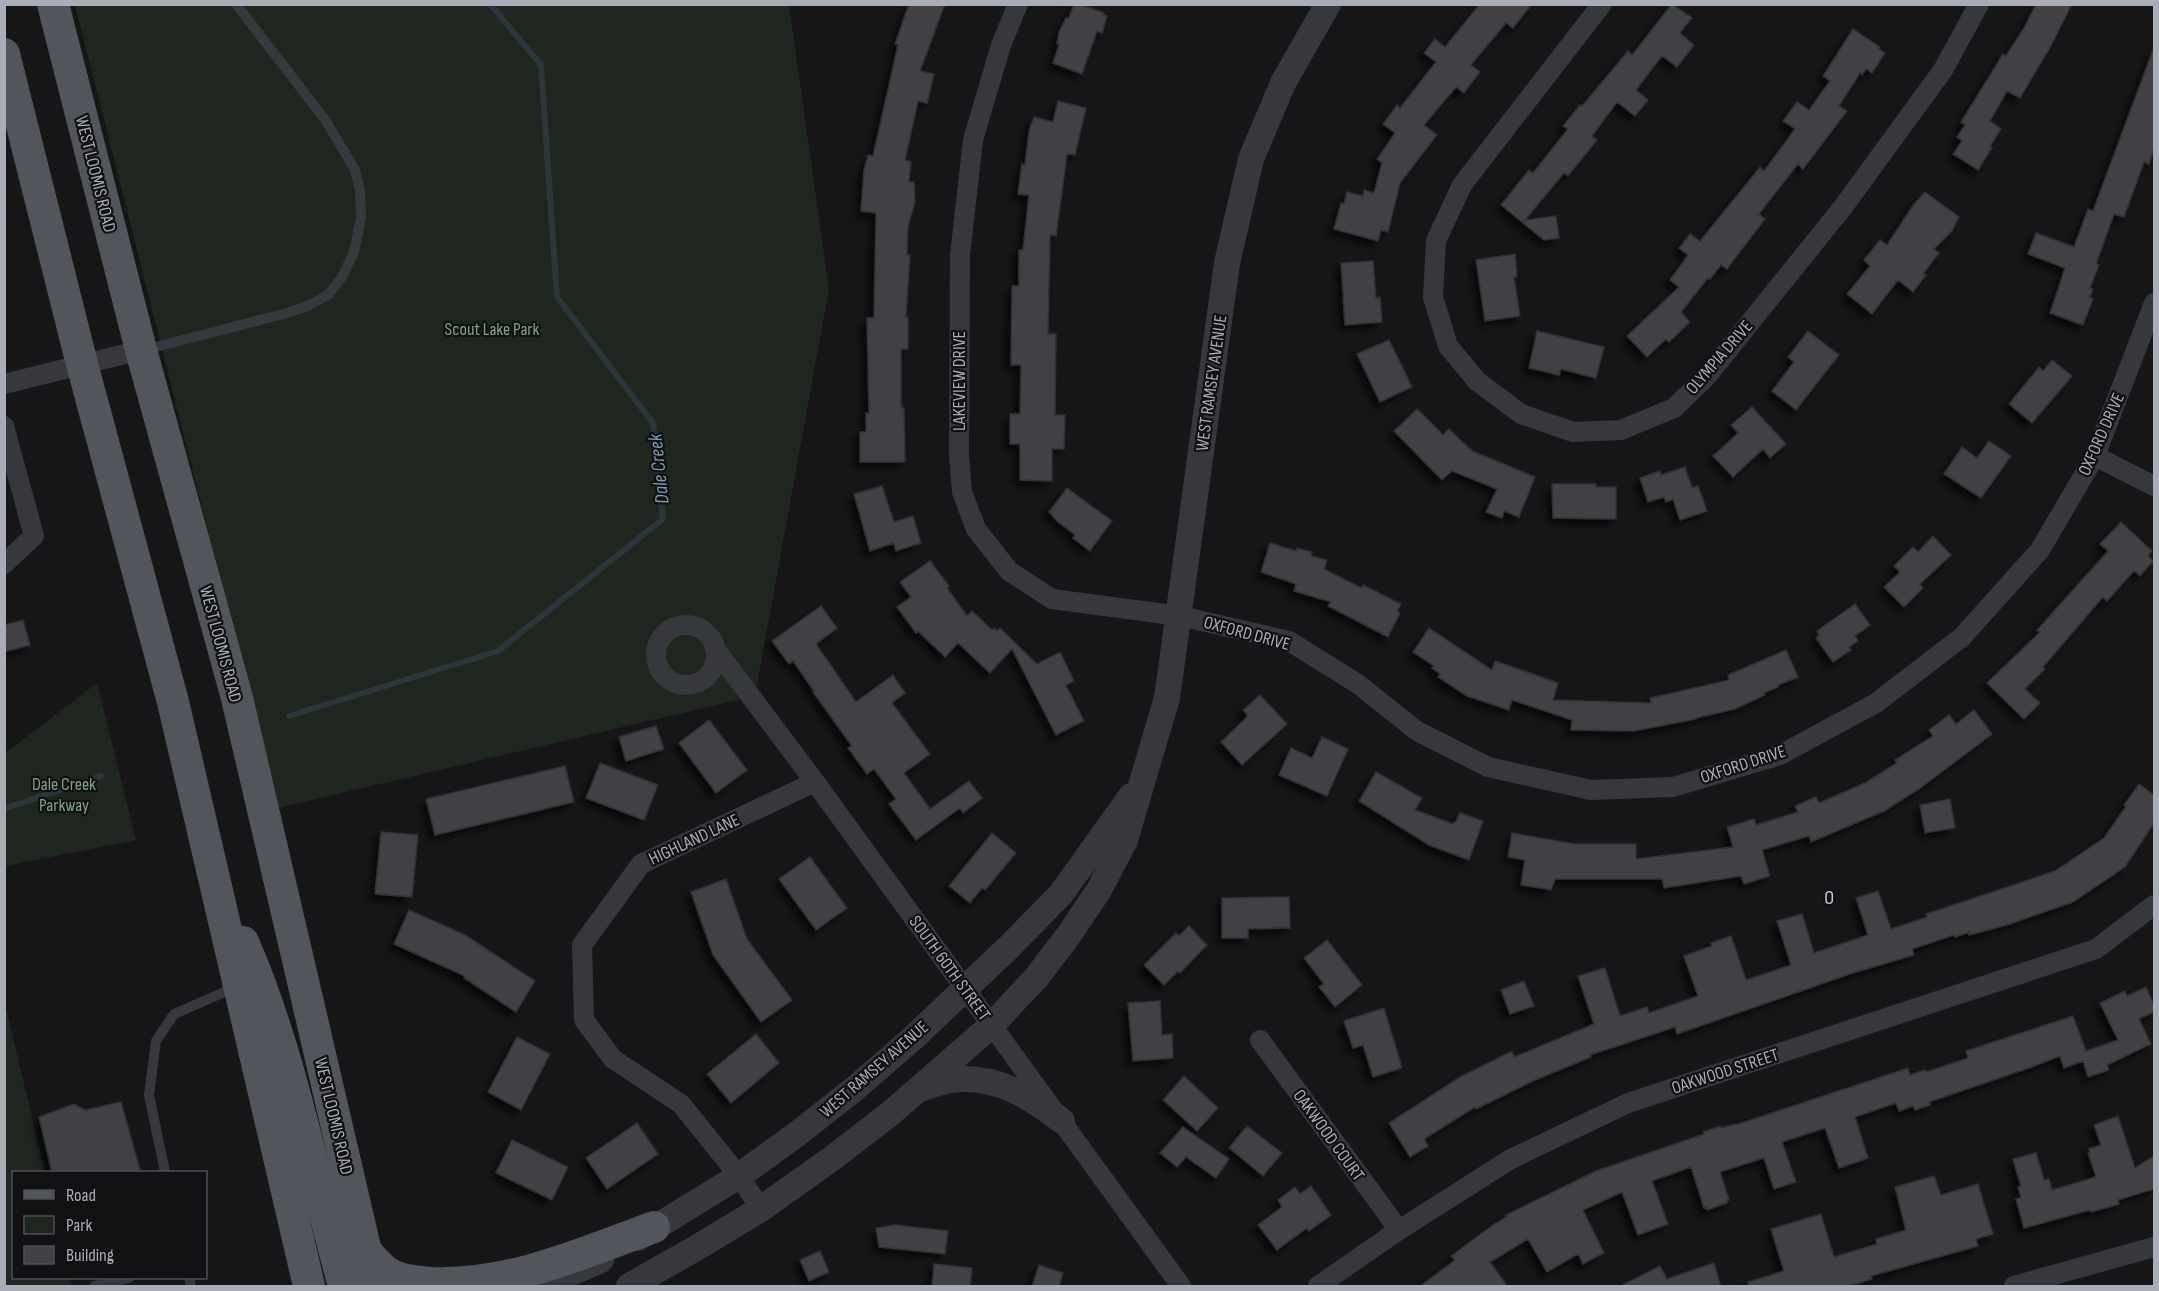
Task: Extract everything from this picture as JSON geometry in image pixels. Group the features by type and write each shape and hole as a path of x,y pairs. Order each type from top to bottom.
{"main road":[{"name":"WEST LOOMIS ROAD","path":"53,4 141,350 237,699 374,1287"},
{"path":"4,54 82,364 173,702 309,1287"},
{"path":"213,872 262,986 288,1066 344,1287"},
{"path":"365,1250 386,1272 394,1276 414,1282 464,1283 546,1266 654,1227"}],"street":[{"name":"LAKEVIEW DRIVE","path":"1018,4 1001,45 973,140 960,255 959,455 962,492 976,529 1009,571 1052,599 1179,616"},
{"name":"WEST RAMSEY AVENUE","path":"629,1287 761,1209 834,1157 918,1090 992,1025 1036,978 1099,890 1125,840 1167,698 1227,262 1251,159 1283,83 1328,4"},
{"name":"OLYMPIA DRIVE","path":"1602,4 1462,185 1436,241 1433,297 1448,346 1477,381 1521,414 1572,432 1621,430 1674,408 1707,376 1843,207 1943,70 1979,4"},
{"name":"OXFORD DRIVE","path":"1179,616 1289,641 1358,684 1417,731 1488,767 1591,790 1672,787 1780,756 1876,704 1962,638 2040,550 2095,456 2154,303"},
{"path":"4,384 141,350"},
{"path":"4,426 34,536 4,564"},
{"path":"2095,456 2154,486"},
{"name":"SOUTH 60TH STREET","path":"716,650 815,782 1181,1287"},
{"name":"WEST RAMSEY AVENUE","path":"541,1287 617,1253 654,1227 739,1176 853,1090 912,1039 1061,894 1144,778"},
{"name":"HIGHLAND LANE","path":"761,1209 739,1176 681,1104 613,1059 584,1020 582,945 641,864 815,782"},
{"name":"OAKWOOD STREET","path":"1318,1287 1399,1230 1510,1159 1628,1103 2096,949 2154,905"},
{"name":"OAKWOOD COURT","path":"1260,1040 1399,1230"},
{"path":"918,1090 949,1080 968,1079 992,1082 1007,1086 1036,1101 1062,1121"},
{"path":"2014,1287 2154,1246"}],"lane":[{"path":"141,350 287,313 310,305 329,294 342,277 354,252 361,218 360,190 356,170 326,122 236,4"},
{"path":"165,1171 149,1095 156,1041 174,1014 239,986"},
{"path":"94,1287 125,1279"}],"green space":[{"name":"Scout Lake Park","path":"75,5 789,5 829,289 755,696 278,808"},
{"name":"Dale Creek Parkway","path":"97,683 136,840 5,866 5,753"},
{"path":"4,999 45,1171 12,1171 12,1279 70,1279 72,1286 5,1286"}],"building":[{"path":"909,4 945,4 920,71 934,74 927,103 918,101 905,160 911,162 909,182 914,182 915,203 908,226 907,255 910,255 906,317 908,317 908,349 901,349 901,408 904,408 905,462 860,462 860,432 866,432 866,413 869,413 867,318 874,318 876,213 861,211 864,170 868,155 873,156 898,45 895,44"},
{"path":"1074,4 1080,4 1107,16 1102,33 1097,31 1082,74 1053,63 1059,45 1057,44 1059,32 1066,18 1069,18"},
{"path":"1480,4 1532,4 1513,28 1506,23 1471,65 1480,72 1464,93 1456,87 1424,125 1437,135 1400,183 1388,232 1381,230 1378,241 1334,229 1341,203 1344,204 1347,192 1363,196 1364,190 1374,193 1382,163 1377,159 1395,133 1383,124 1397,105 1400,108 1436,62 1424,53 1435,39 1445,47"},
{"path":"1672,4 1692,18 1680,33 1694,45 1677,67 1662,56 1636,90 1648,100 1635,116 1617,102 1592,136 1597,140 1568,176 1564,173 1525,220 1556,216 1559,238 1544,240 1501,205 1529,170 1533,173 1568,129 1563,126 1580,105 1582,106 1628,51 1632,55"},
{"path":"2036,4 2072,4 2051,46 2020,98 2007,91 1990,121 2001,129 1978,170 1953,154 1962,141 1957,137 1965,125 1961,122 2003,54 2006,56 2024,28"},
{"path":"1853,29 1885,53 1872,73 1866,69 1862,75 1860,73 1839,106 1847,111 1803,169 1798,164 1759,214 1765,219 1727,269 1721,265 1681,312 1690,322 1669,342 1666,339 1647,357 1627,336 1679,287 1670,280 1688,255 1679,248 1690,234 1700,241 1760,167 1764,171 1795,129 1783,121 1797,102 1809,110 1830,81 1823,76"},
{"path":"2153,50 2154,147 2149,164 2144,162 2124,217 2114,214 2096,264 2099,265 2090,288 2093,289 2090,297 2093,299 2083,325 2050,313 2065,268 2028,254 2036,233 2074,247 2088,209 2093,211"},
{"path":"1058,101 1086,108 1075,155 1067,154 1056,236 1050,235 1048,334 1056,334 1055,415 1065,415 1064,449 1052,449 1052,481 1020,480 1020,444 1010,444 1010,414 1020,414 1021,365 1011,365 1012,286 1019,286 1019,250 1023,250 1029,195 1018,194 1022,164 1025,165 1029,131 1034,117 1053,122"},
{"path":"1925,192 1959,217 1952,231 1934,249 1939,253 1913,292 1898,280 1872,314 1847,294 1870,266 1864,260 1880,240 1887,245 1914,204"},
{"path":"1515,254 1517,277 1514,277 1520,316 1485,321 1476,260"},
{"path":"1373,261 1376,298 1380,297 1382,322 1345,325 1341,263"},
{"path":"1537,331 1604,347 1596,378 1561,369 1559,375 1529,368"},
{"path":"1808,331 1839,355 1796,410 1772,391 1794,362 1788,357"},
{"path":"1389,340 1412,387 1380,402 1357,354"},
{"path":"2052,360 2072,376 2032,423 2009,404 2039,367 2043,371"},
{"path":"1752,407 1786,444 1770,458 1763,449 1733,477 1713,456 1738,433 1731,425"},
{"path":"1417,409 1443,435 1449,429 1472,451 1535,477 1519,517 1504,511 1502,518 1486,512 1497,489 1452,471 1442,480 1394,431"},
{"path":"1989,441 2011,456 1981,498 1944,474 1962,447 1977,458"},
{"path":"1685,467 1692,488 1698,486 1707,511 1680,520 1673,499 1666,502 1664,497 1648,502 1640,478 1660,471 1661,475"},
{"path":"1552,484 1596,484 1596,487 1616,487 1616,519 1553,518"},
{"path":"882,486 894,522 913,516 921,543 896,551 894,543 870,551 854,494"},
{"path":"1067,488 1112,521 1090,551 1073,538 1075,535 1049,512"},
{"path":"2121,522 2152,551 2148,556 2153,561 2140,576 2134,571 2107,601 2103,597 2043,667 2045,669 2025,689 2040,703 2024,719 1987,683 2040,632 2037,630 2108,551 2100,544"},
{"path":"1933,536 1951,555 1920,584 1923,588 1904,607 1884,587 1900,572 1894,566 1913,547 1918,552"},
{"path":"1270,543 1296,551 1297,548 1312,552 1311,556 1327,560 1324,569 1361,588 1363,585 1401,604 1397,611 1400,613 1388,637 1328,606 1331,602 1294,591 1296,584 1261,572"},
{"path":"930,561 949,586 947,588 967,616 972,611 992,630 994,628 997,631 1000,628 1037,664 1060,652 1074,681 1066,685 1084,721 1056,735 1012,649 990,673 958,643 945,657 918,631 916,633 897,607 911,597 900,582"},
{"path":"1855,604 1870,625 1855,636 1858,641 1849,647 1851,650 1833,662 1816,638 1819,635 1817,631"},
{"path":"821,606 837,628 816,644 856,702 893,675 905,693 892,703 930,754 904,773 930,809 969,781 982,798 963,813 960,808 916,840 889,804 896,799 874,769 867,774 848,748 852,746 793,661 789,664 772,641"},
{"path":"23,620 30,645 4,652 4,625"},
{"path":"1429,628 1492,670 1495,661 1558,683 1553,700 1651,703 1650,698 1729,680 1728,675 1786,650 1798,677 1778,685 1764,693 1765,695 1735,709 1696,719 1634,731 1571,730 1572,720 1512,700 1509,710 1467,696 1438,677 1440,674 1432,668 1434,666 1413,652"},
{"path":"1260,695 1287,724 1242,765 1221,742 1248,716 1243,710"},
{"path":"1974,710 1992,734 1919,789 1884,811 1811,842 1809,836 1762,850 1770,876 1744,884 1741,876 1664,888 1662,879 1555,879 1551,890 1521,885 1525,860 1508,857 1512,833 1575,844 1636,844 1636,859 1733,847 1727,827 1754,819 1756,825 1798,812 1795,806 1816,797 1819,803 1865,783 1897,763 1895,760 1933,736 1929,730 1949,715 1956,724"},
{"path":"709,720 747,770 716,793 679,743"},
{"path":"656,726 664,749 626,761 619,737"},
{"path":"1322,737 1348,749 1327,796 1279,775 1291,748 1312,758"},
{"path":"600,763 658,785 644,820 586,798"},
{"path":"565,766 574,802 435,835 426,799"},
{"path":"1376,772 1422,798 1415,810 1453,824 1460,813 1483,821 1469,860 1429,845 1359,801"},
{"path":"2139,784 2154,795 2154,823 2125,867 2073,902 2007,925 1969,935 1969,932 1955,937 1954,935 1912,949 1914,955 1853,973 1677,1034 1675,1027 1590,1055 1591,1057 1535,1080 1476,1109 1475,1107 1424,1139 1428,1146 1410,1157 1389,1123 1460,1077 1512,1051 1514,1057 1594,1024 1578,976 1605,968 1620,1016 1647,1007 1649,1013 1698,996 1684,956 1731,936 1746,980 1791,965 1777,921 1802,914 1814,953 1868,935 1856,898 1878,891 1891,929 1927,917 1926,914 2055,871 2104,838"},
{"path":"1950,799 1955,828 1925,833 1920,805"},
{"path":"381,832 418,835 412,897 375,894"},
{"path":"992,833 1016,853 985,890 982,888 970,903 949,886"},
{"path":"810,857 847,908 816,930 779,879"},
{"path":"726,879 747,939 792,1000 761,1022 713,955 691,892"},
{"path":"1289,897 1290,928 1248,929 1248,938 1222,938 1222,898"},
{"path":"409,910 465,935 535,981 516,1012 464,978 465,976 394,944"},
{"path":"1189,926 1207,945 1180,973 1178,971 1164,985 1144,965 1176,933 1179,936"},
{"path":"1327,940 1362,985 1335,1007 1319,987 1324,984 1304,958"},
{"path":"1524,981 1534,1006 1510,1014 1501,990"},
{"path":"2146,987 2154,1005 2154,1012 2139,1019 2151,1044 2107,1065 2109,1070 2088,1077 2083,1061 2064,1068 2060,1056 1929,1102 1930,1105 1915,1110 1913,1106 1899,1111 1896,1103 1855,1117 1868,1158 1839,1168 1825,1128 1782,1142 1796,1182 1774,1189 1764,1158 1720,1172 1729,1200 1727,1203 1707,1210 1706,1207 1704,1208 1691,1167 1652,1181 1668,1224 1638,1235 1622,1192 1583,1210 1604,1253 1583,1264 1578,1254 1547,1272 1528,1239 1490,1262 1508,1287 1419,1287 1455,1260 1451,1256 1508,1216 1506,1215 1596,1171 1721,1126 1721,1128 1736,1125 1908,1068 1910,1075 1925,1070 1926,1072 1968,1058 1966,1051 2073,1016 2086,1051 2118,1040 2100,1003 2125,991 2127,996"},
{"path":"1160,1001 1162,1035 1172,1034 1173,1058 1133,1061 1128,1003"},
{"path":"1384,1008 1402,1068 1373,1077 1363,1045 1353,1048 1344,1021"},
{"path":"756,1034 779,1063 731,1103 707,1074"},
{"path":"517,1037 550,1054 521,1110 488,1092"},
{"path":"1184,1076 1218,1108 1197,1131 1163,1100"},
{"path":"121,1102 140,1171 52,1171 39,1117 74,1104 85,1110"},
{"path":"2118,1116 2135,1168 2154,1156 2154,1189 2118,1200 2119,1204 2024,1228 2016,1199 2021,1198 2018,1187 2021,1186 2013,1159 2036,1153 2044,1180 2049,1179 2052,1190 2096,1177 2088,1153 2089,1149 2101,1145 2094,1125"},
{"path":"637,1123 658,1154 607,1189 586,1158"},
{"path":"1247,1126 1282,1153 1263,1176 1229,1148"},
{"path":"1183,1127 1229,1159 1216,1178 1186,1157 1177,1167 1160,1153"},
{"path":"512,1140 568,1167 552,1200 496,1173"},
{"path":"1934,1176 1941,1195 1978,1184 1993,1234 1976,1239 1978,1246 1871,1276 1872,1279 1847,1287 1749,1287 1748,1282 1784,1271 1771,1229 1821,1214 1834,1257 1877,1244 1876,1239 1906,1230 1895,1187"},
{"path":"1311,1186 1331,1215 1309,1231 1307,1228 1277,1250 1258,1225 1282,1207 1278,1200 1295,1187 1300,1194"},
{"path":"895,1225 948,1231 945,1254 879,1247 876,1228"},
{"path":"820,1251 829,1272 809,1281 800,1260"},
{"path":"1714,1263 1721,1287 1619,1287 1660,1266 1667,1279"},
{"path":"934,1264 972,1268 970,1287 932,1287"},
{"path":"1039,1265 1063,1273 1059,1287 1032,1287"}],"waterway":[{"name":"Dale Creek","path":"289,716 498,651 663,519 653,423 557,297 541,65 490,4"},
{"name":"Dale Creek","path":"4,809 101,776"}],"district":[{"name":"O","path":"1830,897"}]}
